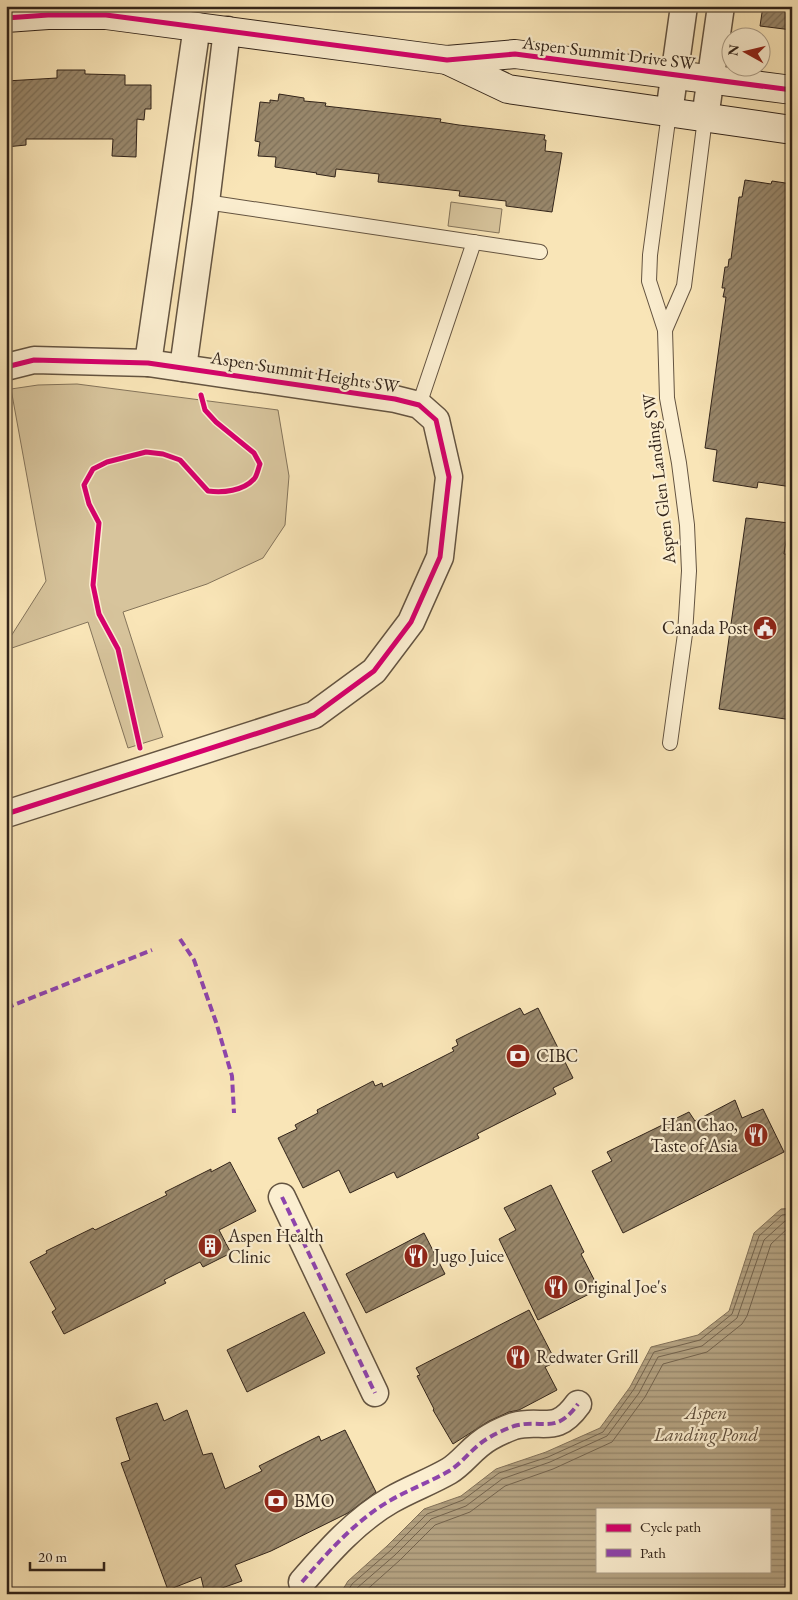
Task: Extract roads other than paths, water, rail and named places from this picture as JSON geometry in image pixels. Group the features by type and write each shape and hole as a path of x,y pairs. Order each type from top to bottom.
{"street":[{"path":"669,113 684,6"},
{"path":"705,118 721,6"},
{"name":"Aspen Summit Drive SW","path":"6,18 48,15 106,15 447,60 515,54 792,90"},
{"path":"148,363 198,26"},
{"path":"183,368 227,30"},
{"name":"Aspen Summit Drive SW","path":"447,60 508,89 792,130"},
{"path":"173,198 206,202"},
{"name":"Aspen Summit Heights SW","path":"6,366 34,360 148,363 395,398 419,405 436,420 449,477 440,556 412,622 374,671 314,715 6,814"},
{"path":"282,1197 375,1394"},
{"path":"302,1582 350,1532 375,1510 390,1500 451,1470 476,1446 491,1437 514,1426 545,1425 559,1422 571,1414 578,1404"}],"lane":[{"name":"Aspen Glen Landing SW","path":"669,113 650,255 649,281 665,330 667,398 679,463 687,525 689,571 685,634 670,742"},
{"name":"Aspen Glen Landing SW","path":"665,330 684,286 705,118"},
{"path":"206,202 540,252"},
{"path":"419,405 474,242"}],"water":[{"name":"Aspen Landing Pond","path":"792,1208 792,1594 340,1594 348,1581 424,1509 461,1496 496,1469 546,1452 600,1428 630,1387 651,1347 698,1335 729,1311 754,1233 781,1209"}],"place":[{"name":"Canada Post","path":"765,628"},
{"name":"CIBC","path":"518,1056"},
{"name":"Han Chao, Taste of Asia","path":"756,1135"},
{"name":"Aspen Health Clinic","path":"210,1246"},
{"name":"Jugo Juice","path":"416,1256"},
{"name":"Original Joe's","path":"556,1287"},
{"name":"Redwater Grill","path":"518,1357"},
{"name":"BMO","path":"276,1501"}]}
